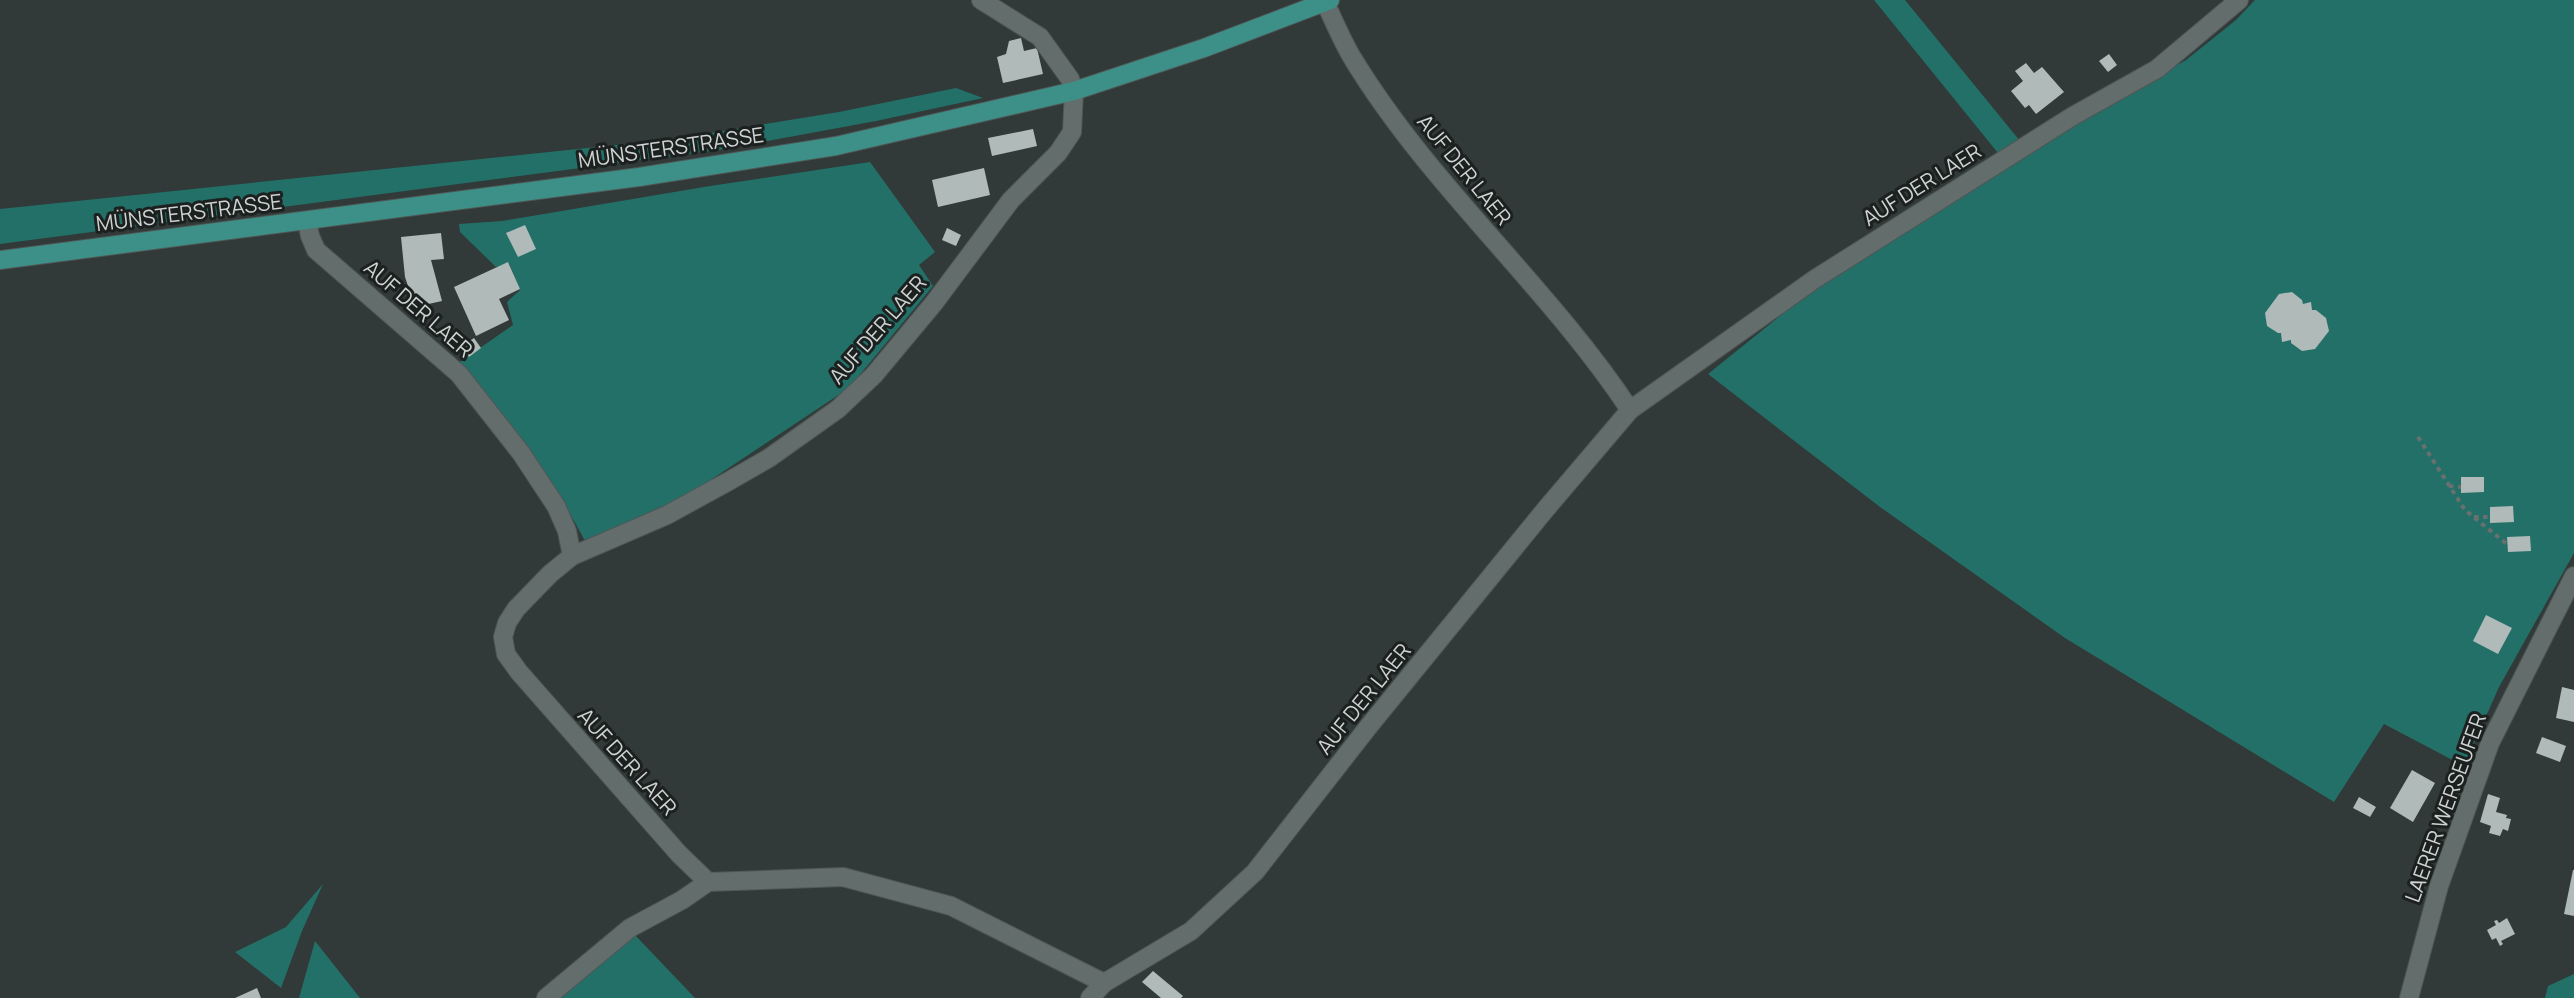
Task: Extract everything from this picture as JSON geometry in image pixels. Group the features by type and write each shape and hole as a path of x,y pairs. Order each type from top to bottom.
{"main road":[{"name":"MÜNSTERSTRASSE","path":"0,260 639,177 836,146 1074,91 1204,48 1327,1"}],"street":[{"path":"981,0 1040,37 1070,79 1074,91"},
{"name":"AUF DER LAER","path":"1090,998 1104,983 1191,931 1255,872 1377,717 1630,410 1815,279 2073,116 2157,69 2239,0"},
{"name":"AUF DER LAER","path":"1327,1 1352,58 1386,109 1490,238 1598,362 1630,410"},
{"name":"AUF DER LAER","path":"708,882 679,854 538,697 506,654 503,637 507,623 516,609 550,574 572,556 667,515 729,481 769,458 838,409 874,375 934,303 1011,200 1058,153 1072,132 1074,91"},
{"name":"AUF DER LAER","path":"308,221 310,236 316,250 459,374 521,453 556,506 567,531 572,556"},
{"name":"LAERER WERSEUFER","path":"2409,998 2439,886 2490,743 2574,576"},
{"path":"546,998 630,928 682,900 708,882 843,876 951,906 1104,983"}],"path":[{"path":"2418,436 2465,510 2508,545"},
{"path":"2449,486 2461,487"},
{"path":"2473,516 2490,517"}],"shaded area":[{"path":"1874,0 1905,0 2020,141 1998,153"},
{"path":"2255,0 2574,0 2574,553 2499,687 2464,766 2384,724 2334,802 2065,638 1880,507 1708,374 1811,291 2093,114 2186,60 2236,20"},
{"path":"956,88 983,98 876,121 718,150 0,244 0,209 674,139 839,112"},
{"path":"870,162 935,252 919,265 933,286 849,388 685,497 586,543 543,472 457,364 513,325 507,302 520,290 509,263 496,267 460,232 459,224 502,221"},
{"path":"323,884 302,931 281,988 235,952 286,927"},
{"path":"634,934 695,998 557,998"},
{"path":"315,941 360,998 299,998"},
{"path":"2574,974 2574,998 2545,998 2548,986"}],"building":[{"path":"1021,38 1024,51 1037,48 1043,74 1003,83 997,57 1006,54 1009,41"},
{"path":"2109,54 2117,65 2108,72 2099,61"},
{"path":"2026,63 2034,73 2042,67 2064,92 2036,114 2029,105 2025,108 2011,91 2023,81 2015,71"},
{"path":"1033,129 1037,146 992,156 988,138"},
{"path":"984,168 990,195 938,207 932,180"},
{"path":"525,225 536,249 518,257 506,233"},
{"path":"947,228 961,235 956,246 942,240"},
{"path":"441,233 444,259 431,260 442,301 415,307 405,277 401,237"},
{"path":"508,262 520,289 499,299 509,320 476,336 454,287"},
{"path":"2292,292 2302,300 2303,304 2311,302 2312,310 2316,310 2326,318 2329,331 2315,349 2302,351 2291,343 2291,340 2282,342 2281,333 2267,326 2265,313 2279,294"},
{"path":"474,338 481,348 469,357 462,346"},
{"path":"2461,477 2484,477 2484,492 2461,493"},
{"path":"2513,506 2514,522 2490,523 2490,507"},
{"path":"2530,536 2531,551 2508,552 2507,537"},
{"path":"2486,615 2512,628 2498,654 2473,641"},
{"path":"2562,687 2574,690 2574,722 2556,718"},
{"path":"2542,737 2566,746 2560,762 2536,753"},
{"path":"2412,770 2435,783 2413,822 2390,808"},
{"path":"2488,794 2500,798 2496,812 2507,815 2506,818 2511,819 2508,831 2503,829 2500,836 2489,833 2491,826 2480,822"},
{"path":"2359,797 2376,807 2370,817 2353,808"},
{"path":"2574,870 2574,916 2564,914"},
{"path":"2507,918 2515,934 2501,941 2503,944 2500,946 2496,938 2492,940 2487,930 2496,925 2494,921 2497,920 2499,923"},
{"path":"1153,971 1183,996 1181,998 1161,998 1142,982"},
{"path":"257,988 261,998 235,998"}]}
